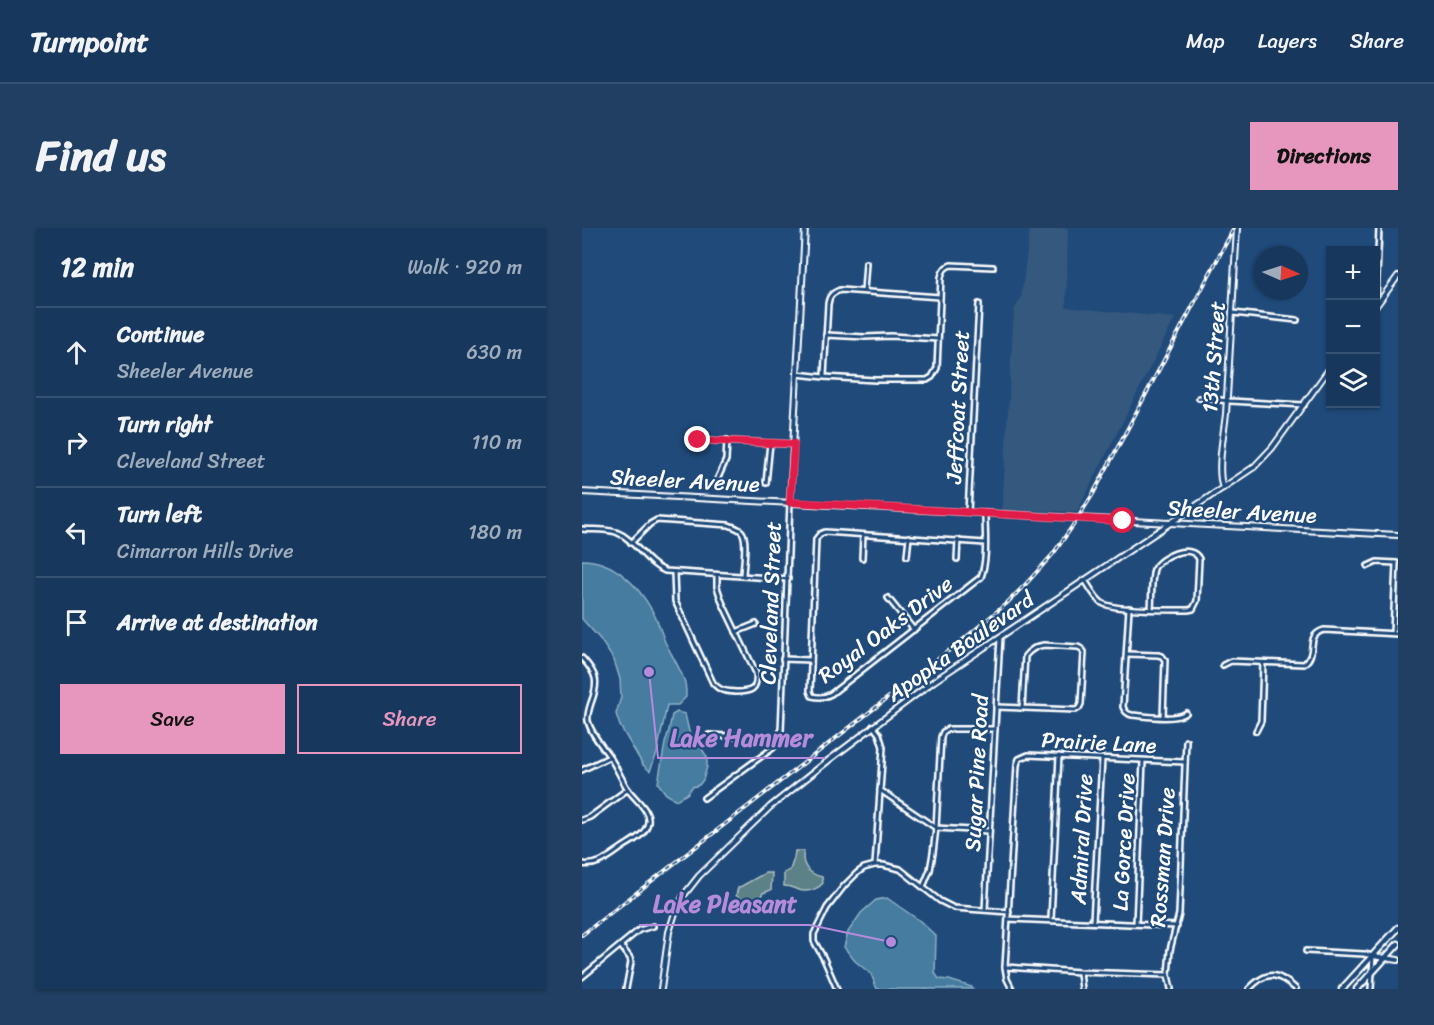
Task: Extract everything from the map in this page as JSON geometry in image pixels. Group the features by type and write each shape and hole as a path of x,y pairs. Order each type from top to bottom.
{"main road":[{"path":"1342,989 1398,928"},
{"path":"1357,989 1398,944"}],"street":[{"name":"Cleveland Street","path":"779,740 805,228"},
{"name":"13th Street","path":"1223,488 1221,479 1222,441 1227,401 1237,228"},
{"path":"1376,300 1379,228"},
{"path":"864,292 866,263"},
{"path":"797,374 875,380 927,380 937,368 943,271 947,267 957,265 993,267"},
{"path":"1380,301 1398,276"},
{"path":"824,377 828,304 831,295 835,292 840,290 940,297"},
{"name":"Jeffcoat Street","path":"968,513 979,304"},
{"path":"1233,313 1297,320"},
{"path":"826,335 938,339"},
{"name":"Apopka Boulevard","path":"661,989 671,925 678,906 694,882 770,807 934,681 1260,462 1326,374"},
{"path":"1199,398 1304,405"},
{"path":"698,440 794,444"},
{"path":"716,482 726,460 727,440"},
{"path":"766,483 770,443"},
{"name":"Sheeler Avenue","path":"582,492 1398,535"},
{"name":"Royal Oaks Drive","path":"985,513 985,543 984,569 981,577 826,697 812,696 810,692 816,539 820,534 825,532 863,534 985,543"},
{"path":"631,543 657,520 729,525 742,532 745,540 743,576"},
{"path":"582,529 616,532 658,568 674,572 788,579"},
{"path":"862,558 863,534"},
{"path":"907,556 909,537"},
{"path":"957,559 958,540"},
{"path":"1085,580 1101,602 1113,607 1151,609 1188,610 1193,609 1199,559 1196,554 1176,552 1158,564 1154,572 1151,609"},
{"path":"1368,566 1377,562 1397,563 1393,633"},
{"path":"674,572 675,601 713,683 723,691 746,692 756,685 756,673 719,595 717,575"},
{"path":"888,598 914,630"},
{"path":"1129,608 1123,707 1125,711 1132,715 1164,717 1182,716 1186,713"},
{"path":"736,632 756,624"},
{"path":"1223,665 1231,661 1304,664 1311,656 1313,637 1324,630 1398,634"},
{"name":"Sugar Pine Road","path":"985,911 1000,637"},
{"path":"996,707 1022,708 1076,710 1079,708 1084,652 1082,649 1044,645 1029,652 1025,656 1022,708"},
{"path":"1126,654 1158,655 1166,660 1164,717"},
{"path":"582,658 589,666 596,681 596,692 589,710 588,722 628,789 647,814 648,823 644,833 601,862 590,866 582,864"},
{"path":"783,659 811,660"},
{"path":"1256,731 1261,721 1263,663"},
{"path":"582,723 588,722"},
{"path":"873,726 881,738 883,747 875,865"},
{"path":"923,887 930,870 936,828 943,732 948,729 995,729"},
{"path":"709,735 779,740"},
{"path":"704,798 773,748 779,740"},
{"name":"Rossman Drive","path":"1171,989 1168,975 1170,950 1179,914 1186,741"},
{"name":"Prairie Lane","path":"1009,912 1019,759 1028,755 1185,762"},
{"path":"1051,920 1059,756"},
{"path":"582,770 609,757"},
{"name":"Admiral Drive","path":"1093,921 1102,759"},
{"name":"La Gorce Drive","path":"1136,924 1143,761"},
{"path":"582,820 590,817 628,789"},
{"path":"880,790 936,828 989,831"},
{"path":"837,989 814,941 813,934 826,908 846,883 864,868 875,865 900,869 940,901 954,908 1009,912 1005,967 1012,989"},
{"path":"1008,918 1177,926"},
{"path":"582,977 639,930 653,926"},
{"path":"621,946 631,962 626,989"},
{"path":"1306,951 1364,954 1398,960"},
{"path":"1371,989 1373,956"},
{"path":"1005,967 1168,975"},
{"path":"1080,972 1082,989"},
{"path":"1249,989 1258,979 1273,975 1284,978 1296,989"}],"shaded area":[{"path":"1030,228 1068,228 1066,307 1175,318 1077,512 1002,510 1014,310 1021,298"},
{"path":"582,560 594,561 615,569 640,592 655,615 665,642 684,678 686,697 678,705 667,705 657,753 650,771 643,765 620,726 616,714 621,697 620,679 614,660 600,639 582,619"},
{"path":"677,712 685,714 691,740 702,749 707,757 707,767 699,785 692,787 687,794 676,800 666,794 658,783 672,715"},
{"path":"887,898 920,921 936,936 935,973 939,979 949,980 973,989 877,989 871,974 855,961 844,947 848,932 861,913 876,900"}],"green space":[{"path":"795,851 804,851 803,861 807,868 813,874 822,877 823,883 818,887 805,891 784,886 784,873 790,870"},
{"path":"765,873 772,873 771,890 763,893 757,901 742,901 736,895 738,888"}],"railway":[{"path":"582,935 965,638 1024,586 1053,554 1093,494 1234,228"}],"place":[{"name":"Lake Hammer","path":"649,672"},
{"name":"Lake Pleasant","path":"891,942"}],"route":[{"path":"698,440 794,444 790,502 1123,521"}]}
